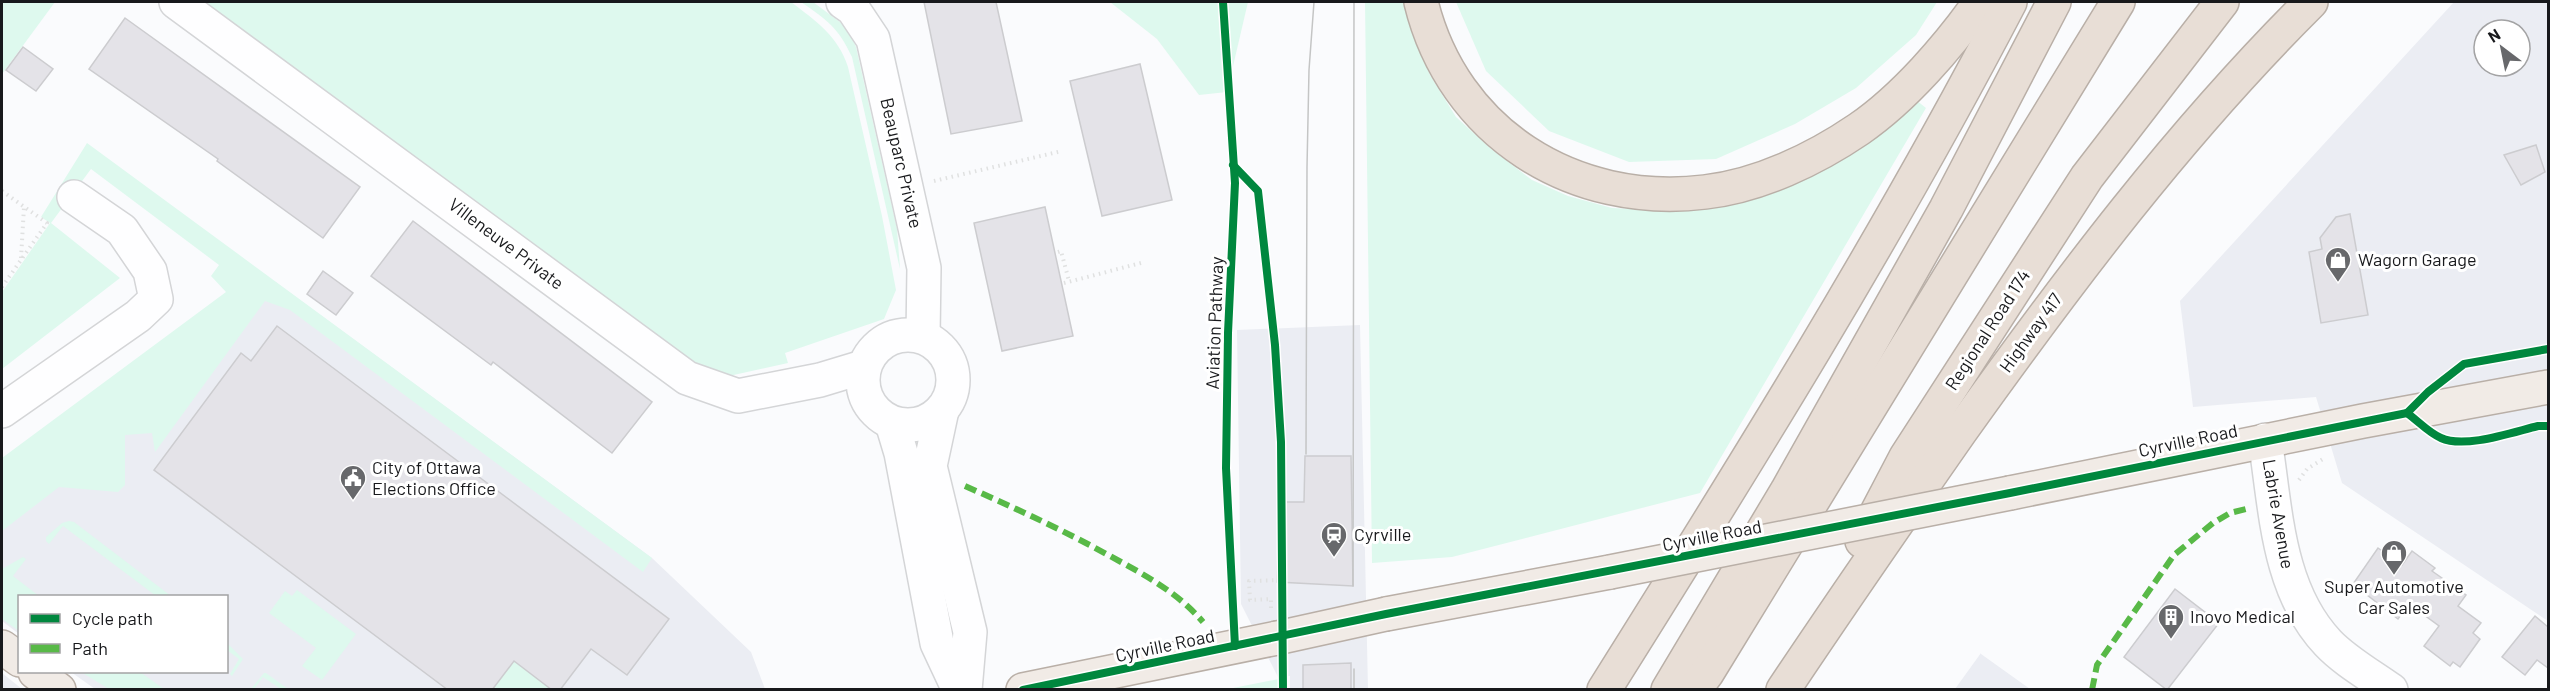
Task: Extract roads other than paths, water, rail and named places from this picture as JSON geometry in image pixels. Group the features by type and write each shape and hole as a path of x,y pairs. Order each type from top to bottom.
{"highway":[{"path":"1421,2 1439,50 1456,80 1479,112 1517,147 1537,161 1560,172 1616,190 1644,194 1680,194 1707,192 1771,174 1811,156 1860,129 1910,84 1980,2"},
{"path":"1604,690 1858,278 1962,93 2010,2"},
{"path":"1668,690 1787,491 1946,209 2054,2"},
{"path":"1694,690 1713,663 2118,2"},
{"name":"Regional Road 174","path":"1786,685 1906,457 1998,312 2087,177 2222,2"},
{"name":"Highway 417","path":"1786,685 1882,543 2064,287 2170,155 2257,58 2312,2"}],"main road":[{"name":"Cyrville Road","path":"1023,690 1274,623 1386,614 2010,493 2265,440 2548,387"},
{"path":"2,646 18,658"},
{"path":"36,673 59,690"}],"street":[{"name":"Villeneuve Private","path":"176,2 687,378 738,396 820,380 863,367"},
{"name":"Beauparc Private","path":"843,2 853,9 873,39 924,268 923,336"},
{"path":"2,411 138,316 156,299 150,271 122,230 74,197"},
{"path":"942,410 927,421 910,425 892,423 877,414 866,399 862,382 863,367 873,349 888,338 905,334 923,336 938,345 949,360 953,377 951,395 942,410 930,466 970,633 964,690"},
{"path":"892,423 901,453 937,643 959,690"},
{"name":"Labrie Avenue","path":"2265,440 2280,537 2289,579 2296,594 2312,623 2330,644 2391,690"}],"tram line":[{"path":"1306,454 1307,167 1309,70 1314,2"},
{"path":"1353,586 1354,2"},
{"path":"1354,669 1354,690"}],"place":[{"name":"Wagorn Garage","path":"2338,283"},
{"name":"City of Ottawa Elections Office","path":"353,501"},
{"name":"Cyrville","path":"1334,558"},
{"name":"Super Automotive Car Sales","path":"2394,576"},
{"name":"Inovo Medical","path":"2171,640"}]}
